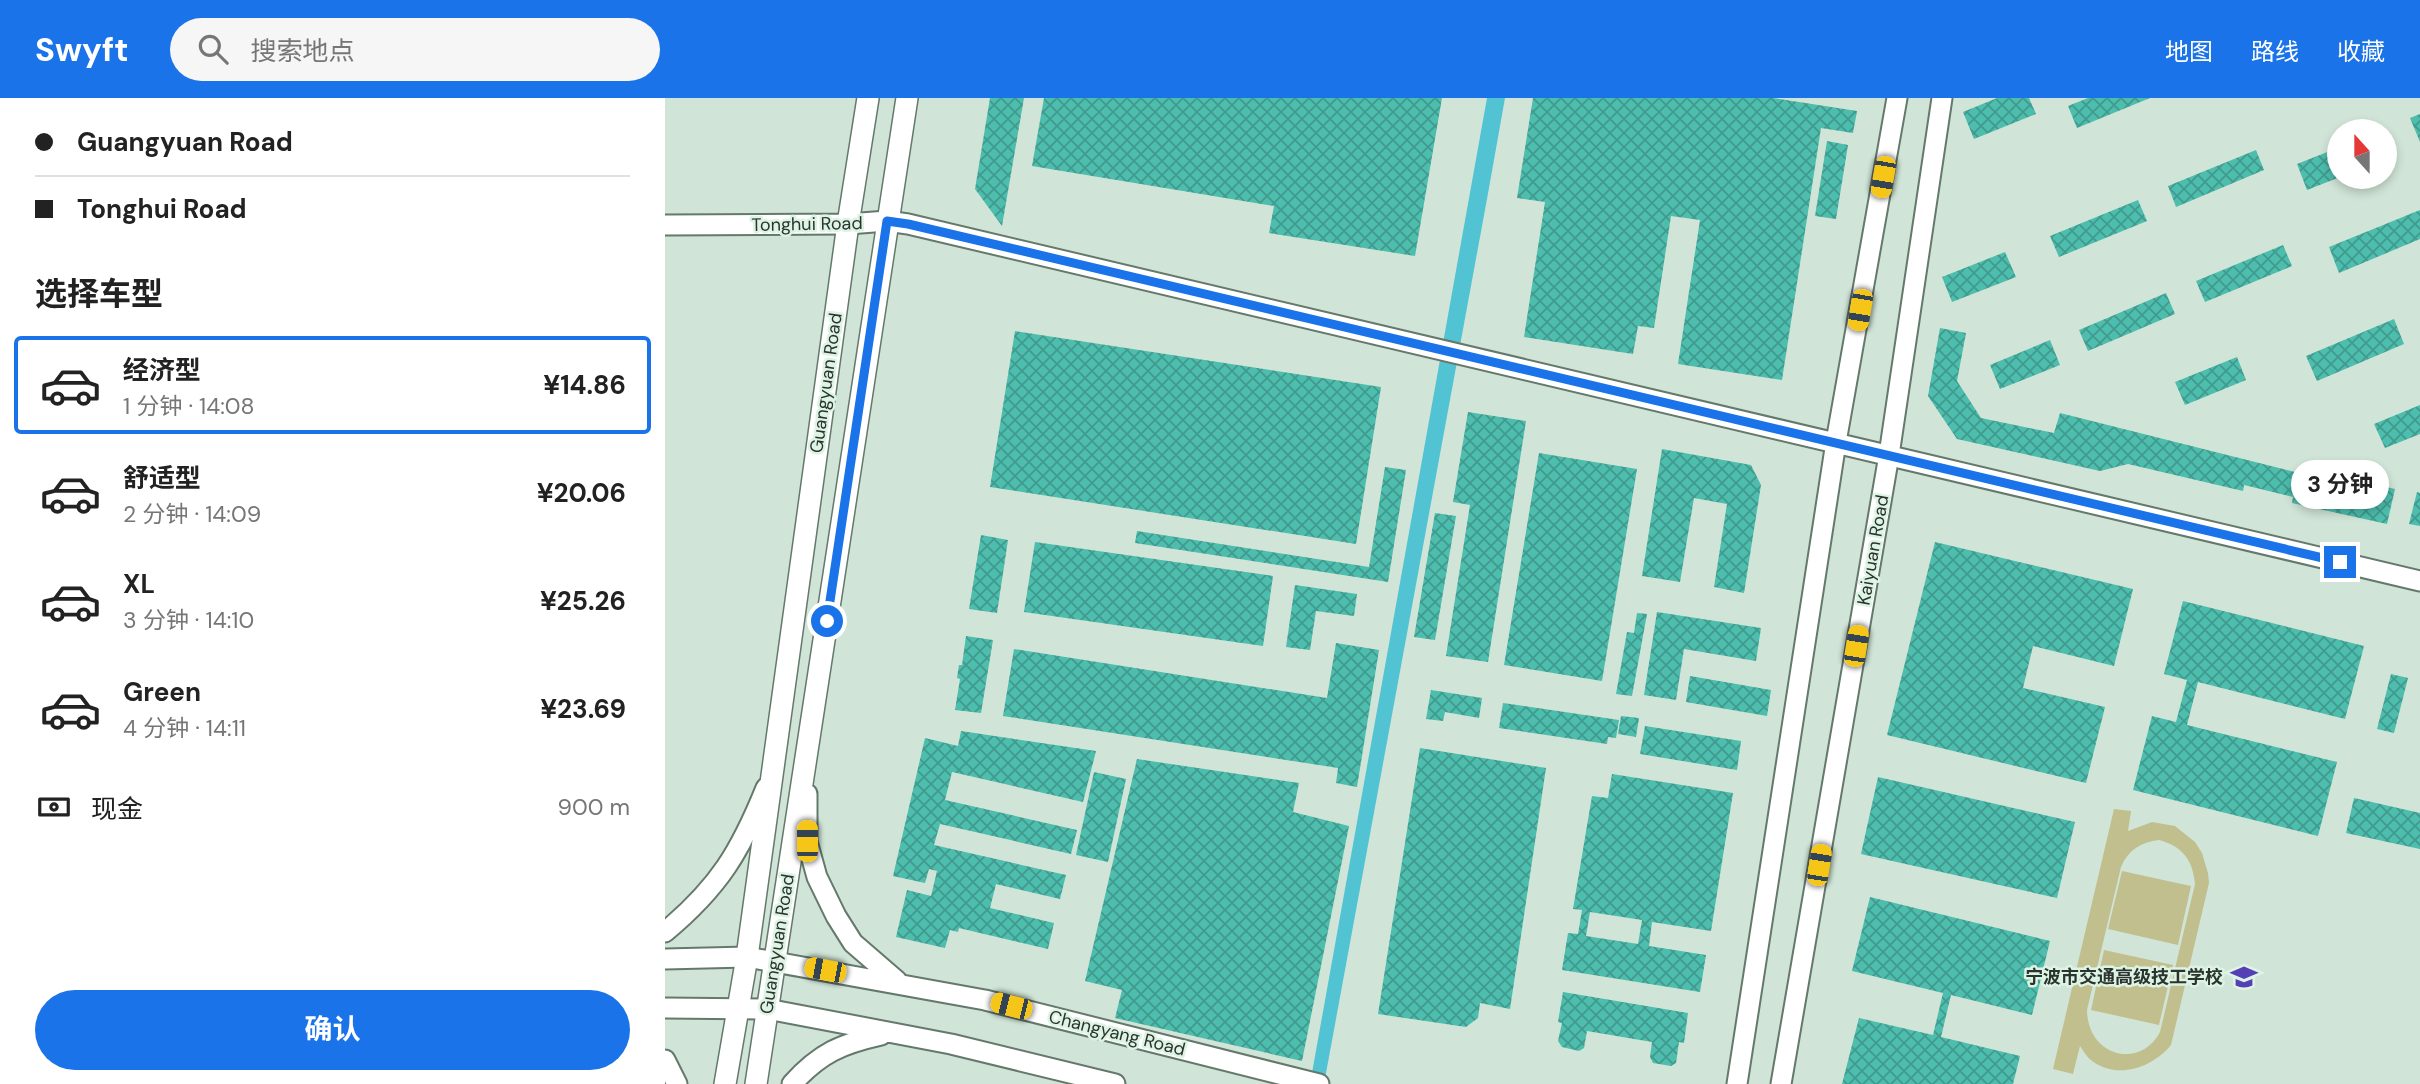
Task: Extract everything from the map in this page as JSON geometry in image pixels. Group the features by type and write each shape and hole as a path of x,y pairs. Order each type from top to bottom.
{"main road":[{"name":"Guangyuan Road","path":"725,1084 747,957 848,224 868,98"},
{"name":"Guangyuan Road","path":"755,1084 907,98"},
{"path":"1737,1084 1836,442 1897,98"},
{"name":"Kaiyuan Road","path":"1781,1084 1889,455 1943,98"},
{"name":"Tonghui Road","path":"665,225 848,224 887,221 908,224 2420,582"},
{"path":"807,755 807,841 817,877 835,916 853,943 900,984"},
{"path":"665,932 695,906 725,872 748,832 772,770"},
{"name":"Changyang Road","path":"665,959 747,957 985,1000 1319,1084"},
{"path":"665,1008 767,1009 951,1044 1115,1084"},
{"path":"793,1084 810,1065 829,1051 856,1040 890,1033"},
{"path":"665,1060 677,1084"}],"shaded area":[{"path":"2114,809 2131,811 2128,831 2152,822 2175,826 2195,842 2202,853 2209,883 2171,1045 2146,1065 2125,1070 2105,1068 2095,1063 2080,1046 2073,1074 2053,1069","holes":["2159,840 2185,855 2192,868 2195,884 2160,1032 2151,1044 2141,1051 2117,1053 2096,1039 2087,1010 2121,867 2127,856 2141,845"]},
{"path":"2122,871 2191,886 2178,945 2108,929"},
{"path":"2104,950 2173,965 2159,1025 2091,1010"}],"water":[{"path":"1487,98 1505,98 1324,1084 1310,1084"}],"building":[{"path":"990,98 1024,98 1002,226 975,189"},
{"path":"1044,98 1442,98 1415,256 1269,233 1274,206 1032,166"},
{"path":"1533,98 1773,98 1857,111 1853,133 1821,128 1782,380 1678,364 1700,220 1671,216 1654,328 1638,326 1633,354 1524,337 1545,202 1517,198"},
{"path":"1997,98 2029,98 2036,114 1974,139 1963,112"},
{"path":"2088,98 2150,98 2077,128 2068,106"},
{"path":"2420,114 2420,142 2410,118"},
{"path":"1827,141 1848,145 1836,219 1815,216"},
{"path":"2256,150 2264,170 2176,207 2168,186"},
{"path":"2327,152 2327,182 2307,190 2297,164"},
{"path":"2138,200 2147,221 2059,257 2050,236"},
{"path":"2420,210 2420,239 2339,273 2329,247"},
{"path":"2283,245 2292,266 2205,302 2196,281"},
{"path":"2005,252 2016,277 1952,302 1942,277"},
{"path":"2166,293 2175,314 2088,351 2079,330"},
{"path":"2394,319 2404,344 2317,381 2306,356"},
{"path":"1940,328 1966,333 1957,381 1981,418 2054,433 2060,413 2351,486 2352,479 2395,489 2387,524 2292,503 2293,497 2244,485 2243,491 2128,464 2100,471 1957,439 1928,396"},
{"path":"1015,331 1381,387 1356,544 990,487"},
{"path":"2050,340 2060,365 2000,389 1990,365"},
{"path":"2237,357 2246,380 2185,405 2175,382"},
{"path":"2420,405 2420,434 2385,448 2374,424"},
{"path":"1468,412 1526,421 1488,662 1446,656 1470,505 1453,502"},
{"path":"1662,449 1751,465 1761,485 1744,593 1714,587 1727,504 1694,498 1680,582 1642,576"},
{"path":"1539,453 1637,469 1602,681 1504,665"},
{"path":"1385,467 1406,470 1388,582 1135,543 1137,531 1369,567"},
{"path":"2417,492 2420,493 2420,526 2409,524"},
{"path":"1435,513 1456,516 1435,640 1414,637"},
{"path":"981,535 1008,540 997,613 969,609"},
{"path":"1035,542 1273,576 1263,646 1024,612"},
{"path":"1935,542 2133,589 2114,666 2033,646 2023,688 2105,707 2086,783 1887,735"},
{"path":"1295,585 1357,594 1354,616 1316,611 1310,650 1286,647"},
{"path":"2183,601 2364,646 2345,719 2198,682 2187,725 2337,762 2318,836 2133,790 2152,716 2176,722 2187,680 2164,674"},
{"path":"1657,612 1761,628 1756,661 1684,649 1676,700 1644,695"},
{"path":"1637,613 1647,614 1632,696 1616,694 1627,632 1634,633"},
{"path":"966,636 993,640 981,713 955,710 960,679 957,678 959,665 962,665"},
{"path":"1336,643 1379,650 1357,787 1336,783 1338,768 1003,716 1014,649 1327,698"},
{"path":"2391,674 2408,678 2394,733 2377,729"},
{"path":"1690,676 1771,690 1767,716 1686,702"},
{"path":"1431,690 1482,698 1479,718 1445,712 1443,721 1426,719"},
{"path":"1503,703 1619,720 1616,738 1608,737 1607,744 1499,728"},
{"path":"1621,716 1639,718 1636,737 1618,734"},
{"path":"1645,726 1741,741 1737,770 1640,754"},
{"path":"961,731 1096,751 1083,802 952,772 945,800 1077,830 1071,854 940,824 934,845 1066,875 1060,899 996,884 990,908 1054,923 1048,949 959,928 958,932 950,930 945,948 896,937 907,890 931,896 937,871 929,869 925,883 893,876 925,738 958,746"},
{"path":"1420,748 1546,768 1510,1009 1480,1003 1478,1018 1466,1027 1378,1014"},
{"path":"1137,759 1299,783 1293,812 1349,826 1302,1061 1115,1018 1122,990 1085,981"},
{"path":"1094,772 1126,779 1108,862 1076,855"},
{"path":"1612,774 1733,793 1711,931 1652,922 1649,946 1706,955 1700,992 1562,970 1568,933 1578,934 1582,910 1573,909 1592,796 1608,798","holes":["1590,912 1642,920 1638,944 1586,936"]},
{"path":"1878,777 2075,822 2057,898 1861,854"},
{"path":"2354,798 2420,813 2420,849 2346,833"},
{"path":"1870,897 2050,941 2032,1015 1951,995 1941,1037 2020,1056 2013,1084 1842,1084 1859,1018 1933,1035 1943,993 1852,971"},
{"path":"1563,992 1688,1013 1684,1043 1679,1042 1676,1063 1671,1066 1653,1063 1650,1057 1652,1042 1587,1031 1584,1048 1579,1051 1562,1047 1558,1041 1562,1023 1558,1022"}],"place":[{"name":"宁波市交通高级技工学校","path":"2244,977"}],"route":[{"path":"827,621 887,221 2340,562"}]}
